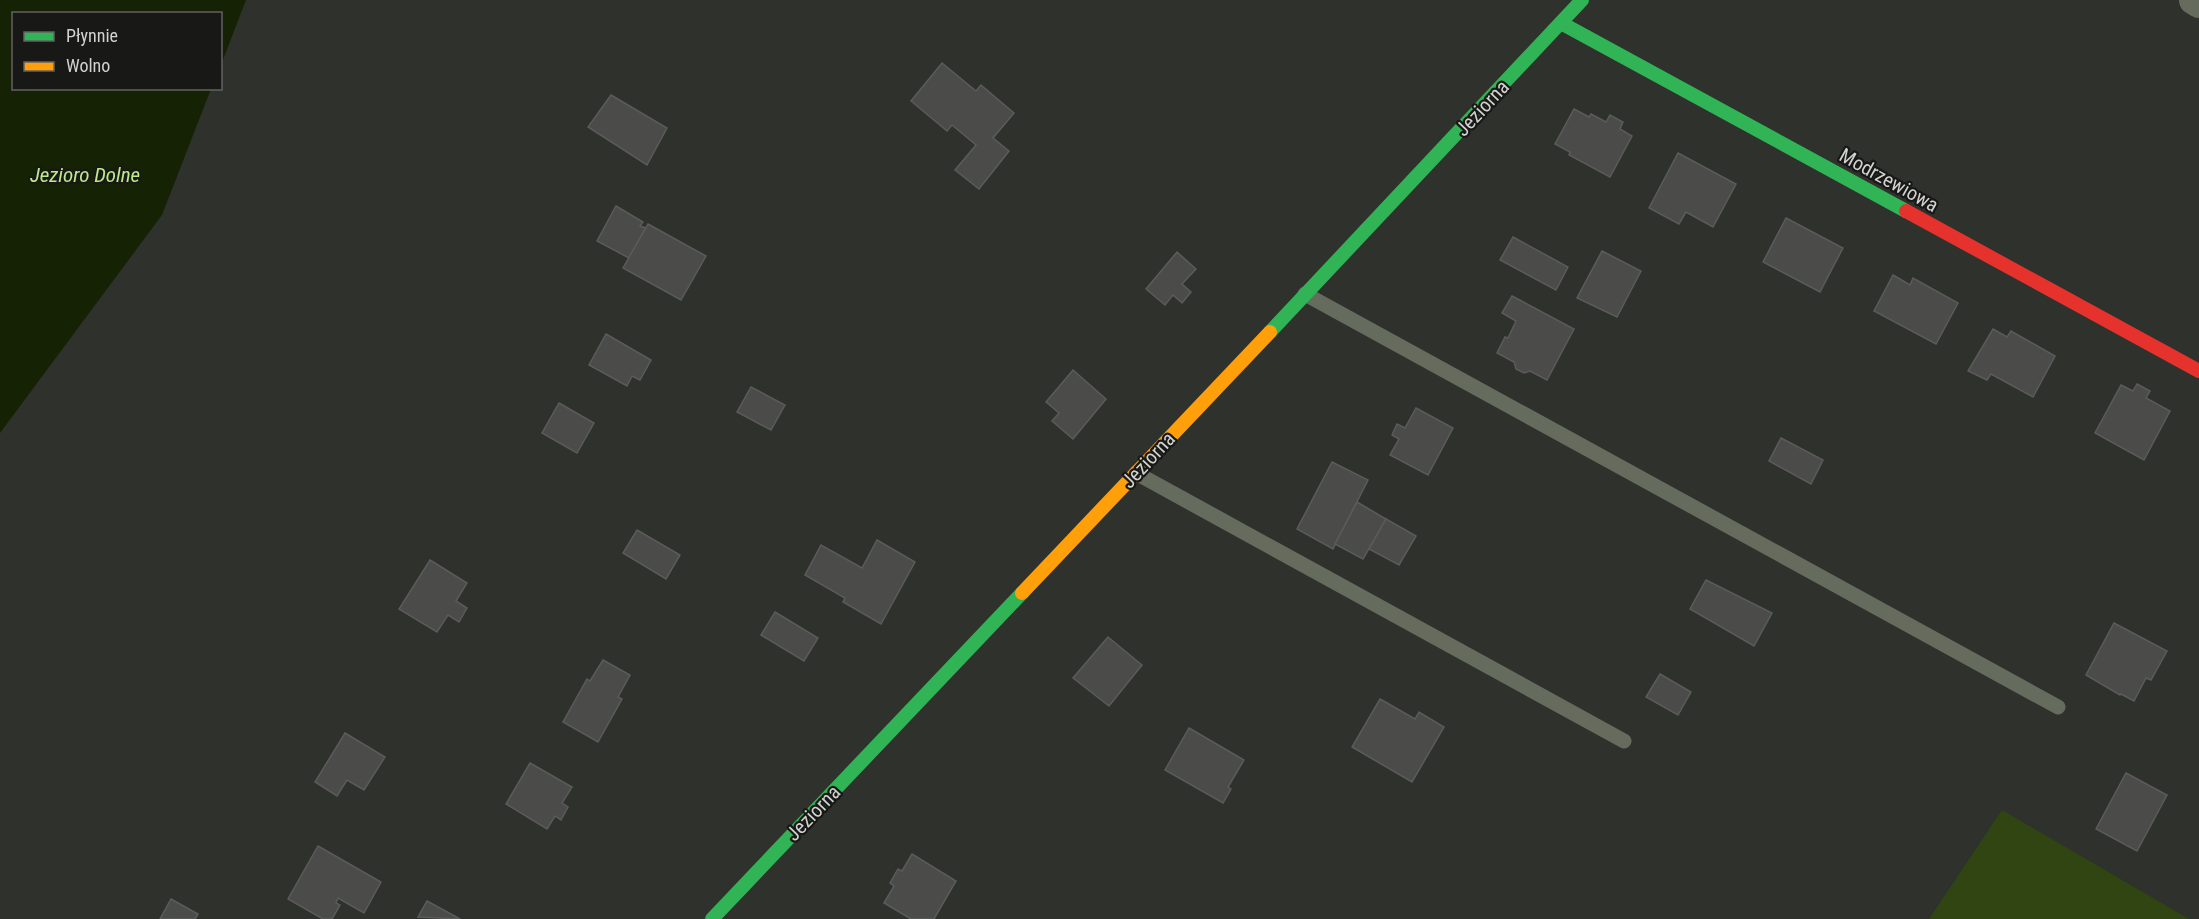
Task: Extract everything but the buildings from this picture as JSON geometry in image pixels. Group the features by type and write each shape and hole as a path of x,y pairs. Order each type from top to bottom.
{"street":[{"name":"Jeziorna","path":"712,919 1582,0"},
{"path":"2194,0 2199,3"},
{"name":"Modrzewiowa","path":"1561,23 2199,371"}],"lane":[{"path":"1305,294 2058,706"},
{"path":"1136,473 1624,741"}],"green space":[{"path":"2002,810 2189,919 1929,919"}],"water":[{"name":"Jezioro Dolne","path":"0,0 246,0 222,62 222,12 12,12 12,90 211,90 162,215 0,433"}],"traffic: fast":[{"path":"1270,332 1582,0"},
{"path":"1561,23 1906,211"},
{"path":"712,919 1022,593"}],"traffic: slow":[{"path":"1022,593 1270,332"}],"traffic: jam":[{"path":"1906,211 2199,371"}]}
